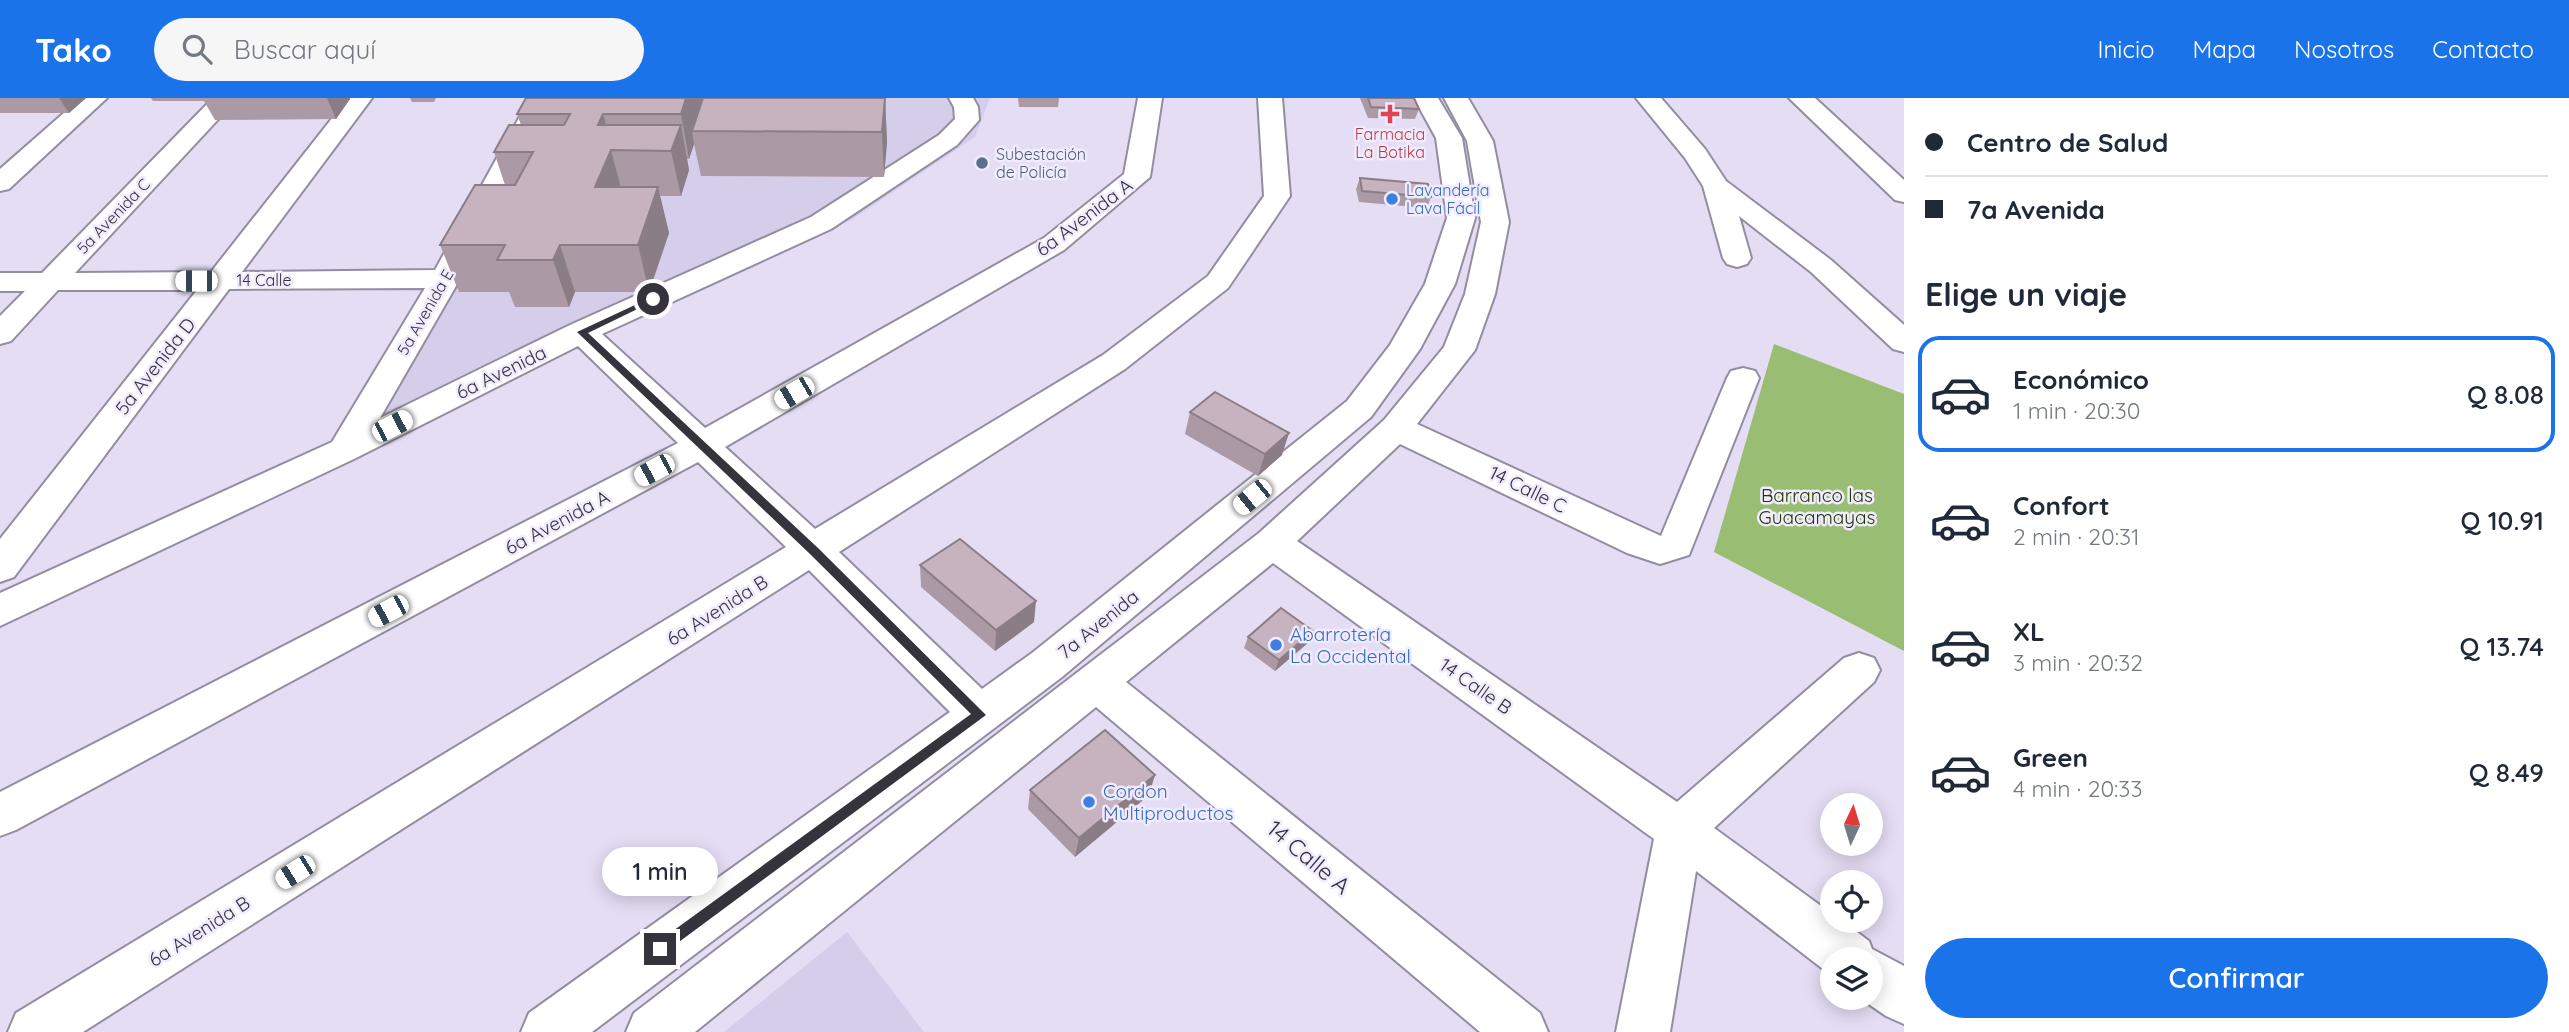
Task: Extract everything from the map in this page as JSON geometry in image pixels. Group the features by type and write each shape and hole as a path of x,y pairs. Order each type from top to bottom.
{"street":[{"path":"0,183 95,98"},
{"name":"5a Avenida C","path":"0,334 226,98"},
{"name":"5a Avenida D","path":"0,567 360,98"},
{"name":"5a Avenida E","path":"344,450 445,279 542,98"},
{"name":"6a Avenida","path":"0,610 344,450 582,332 821,223 948,140 967,120 966,107 961,98"},
{"name":"6a Avenida A","path":"0,816 702,445 1054,244 1137,177 1150,98"},
{"name":"6a Avenida B","path":"35,1032 814,551 1114,362 1218,282 1277,196 1270,98"},
{"name":"7a Avenida","path":"548,1032 1047,665 1359,409 1404,349 1440,284 1461,218 1449,138 1426,98"},
{"path":"653,1032 1272,543 1396,428 1459,350 1480,294 1495,222 1480,141 1456,98"},
{"path":"1648,98 1696,154 1716,186 1737,258"},
{"path":"1801,98 1904,194"},
{"path":"1716,186 1821,266 1904,342"},
{"name":"14 Calle","path":"0,282 445,279"},
{"path":"582,332 814,551 979,715"},
{"name":"14 Calle C","path":"1396,428 1660,550 1676,545 1743,378"},
{"name":"14 Calle B","path":"1272,543 1679,830 1835,947"},
{"path":"1643,1032 1679,830 1859,670"},
{"name":"14 Calle A","path":"1096,682 1521,1032"},
{"path":"1883,983 1904,998"}],"shaded area":[{"path":"554,98 990,98 975,137 853,219 349,443"},
{"path":"847,932 924,1032 724,1032"}],"green space":[{"name":"Barranco las Guacamayas","path":"1774,344 1904,394 1904,651 1714,552"}],"building":[{"path":"526,98 686,98 681,114 603,114 598,125 681,125 671,151 611,150 595,187 658,187 638,245 560,245 553,260 497,260 505,245 440,245 475,185 515,185 533,152 494,152 509,125 564,125 570,114 517,114"},
{"path":"703,98 885,98 882,132 692,131"},
{"path":"1368,98 1414,98 1419,109 1371,107"},
{"path":"1360,178 1428,184 1431,197 1362,191"},
{"path":"1215,392 1289,433 1265,454 1190,412"},
{"path":"960,539 1036,601 996,630 920,565"},
{"name":"Abarrotería La Occidental","path":"1281,608 1313,631 1279,660 1248,637"},
{"name":"Cordon Multiproductos","path":"1105,730 1155,775 1079,838 1030,790"}],"place":[{"name":"Farmacia La Botika","path":"1390,114"},
{"name":"Subestación de Policía","path":"982,163"},
{"name":"Lavandería Lava Fácil","path":"1392,199"},
{"name":"Abarrotería La Occidental","path":"1276,645"},
{"name":"Cordon Multiproductos","path":"1089,802"}],"route":[{"path":"653,299 582,332 814,551 979,715 660,949"}]}
